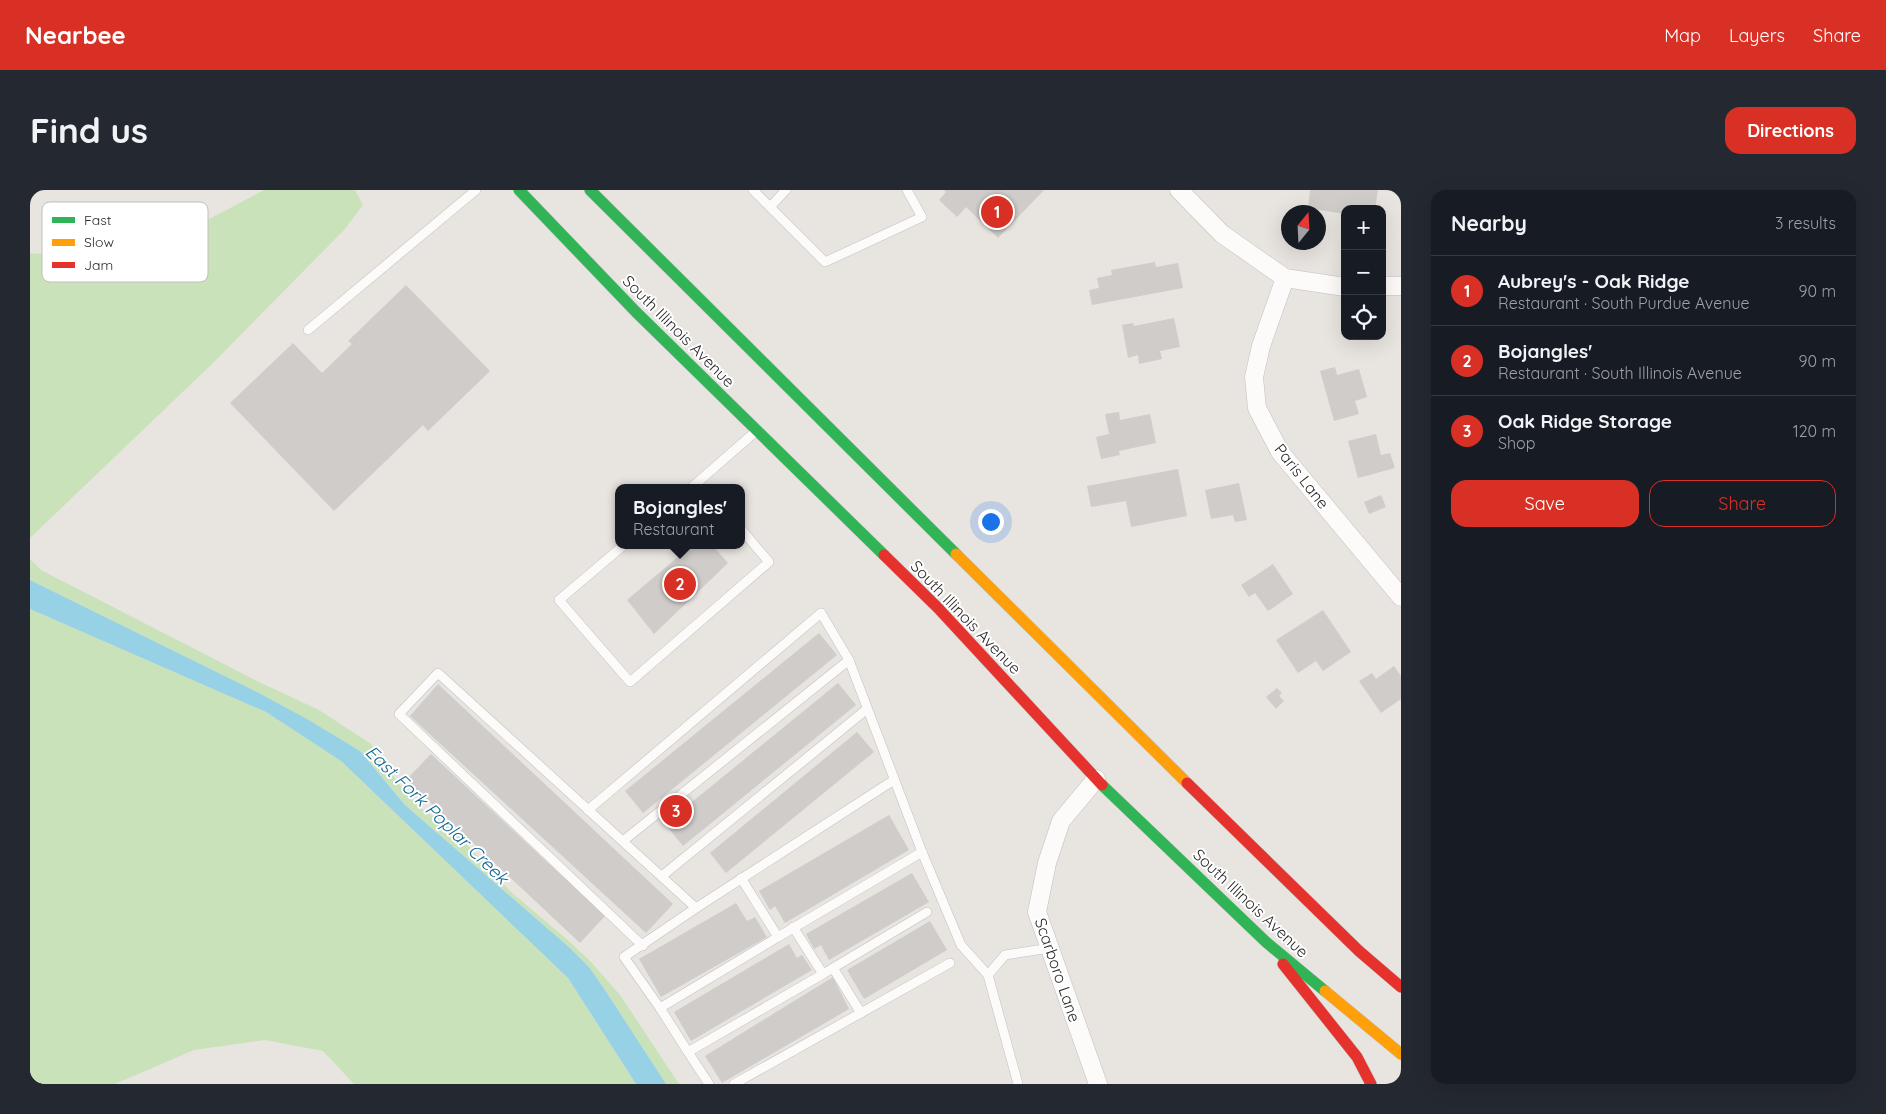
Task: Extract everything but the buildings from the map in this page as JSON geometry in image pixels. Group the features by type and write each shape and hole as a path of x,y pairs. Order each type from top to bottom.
{"main road":[{"name":"South Illinois Avenue","path":"519,190 636,312 938,608 1096,779 1266,942 1401,1054"},
{"path":"590,190 1261,856 1359,952 1401,988"},
{"path":"1266,942 1357,1057 1371,1084"}],"street":[{"path":"1179,190 1222,234 1285,278 1341,286"},
{"name":"Paris Lane","path":"1285,278 1261,346 1254,377 1257,408 1280,452 1401,597"},
{"path":"1386,286 1401,286"},
{"name":"Scarboro Lane","path":"1096,779 1061,821 1047,863 1038,912 1098,1084"}],"lane":[{"path":"308,330 476,190"},
{"path":"753,190 824,262 922,218 908,190"},
{"path":"770,207 786,190"},
{"path":"702,484 756,431"},
{"path":"619,549 559,600 630,682 769,562 745,534"},
{"path":"588,810 821,613 849,660 922,852 960,945 988,975 1018,1084"},
{"path":"623,841 849,660"},
{"path":"643,946 399,714 438,673 696,908"},
{"path":"662,876 867,709"},
{"path":"709,1084 660,1008 624,957 643,946 741,878 894,780"},
{"path":"660,1008 922,852"},
{"path":"741,878 778,936"},
{"path":"688,1052 928,912"},
{"path":"794,927 823,974"},
{"path":"988,975 1005,955 1050,948"},
{"path":"734,1084 950,963"},
{"path":"833,968 861,1013"}],"green space":[{"path":"264,190 355,190 363,205 344,230 213,363 30,538 30,253 42,254 42,282 208,282 208,220"},
{"path":"30,559 41,570 257,681 319,710 371,744 404,791 422,809 454,831 511,892 591,962 620,995 679,1084 666,1084 589,967 570,948 405,805 360,751 251,689 30,580"},
{"path":"30,609 266,712 341,761 568,978 636,1084 354,1084 323,1051 265,1040 194,1050 115,1084 30,1084"}],"water":[{"name":"East Fork Poplar Creek","path":"30,580 251,689 307,719 360,751 405,805 570,948 589,967 666,1084 636,1084 568,978 341,761 266,712 30,609"}],"traffic: fast":[{"path":"519,190 636,312 884,555"},
{"path":"590,190 956,554"},
{"path":"1102,785 1266,942 1325,991"}],"traffic: slow":[{"path":"956,554 1187,783"},
{"path":"1325,991 1401,1054"}],"traffic: jam":[{"path":"884,555 938,608 1102,785"},
{"path":"1187,783 1359,951 1401,987"},
{"path":"1283,964 1357,1057 1371,1084"}],"place":[{"name":"Aubrey's - Oak Ridge","path":"997,212"},
{"name":"Bojangles'","path":"680,584"},
{"name":"Oak Ridge Storage","path":"676,811"}]}
